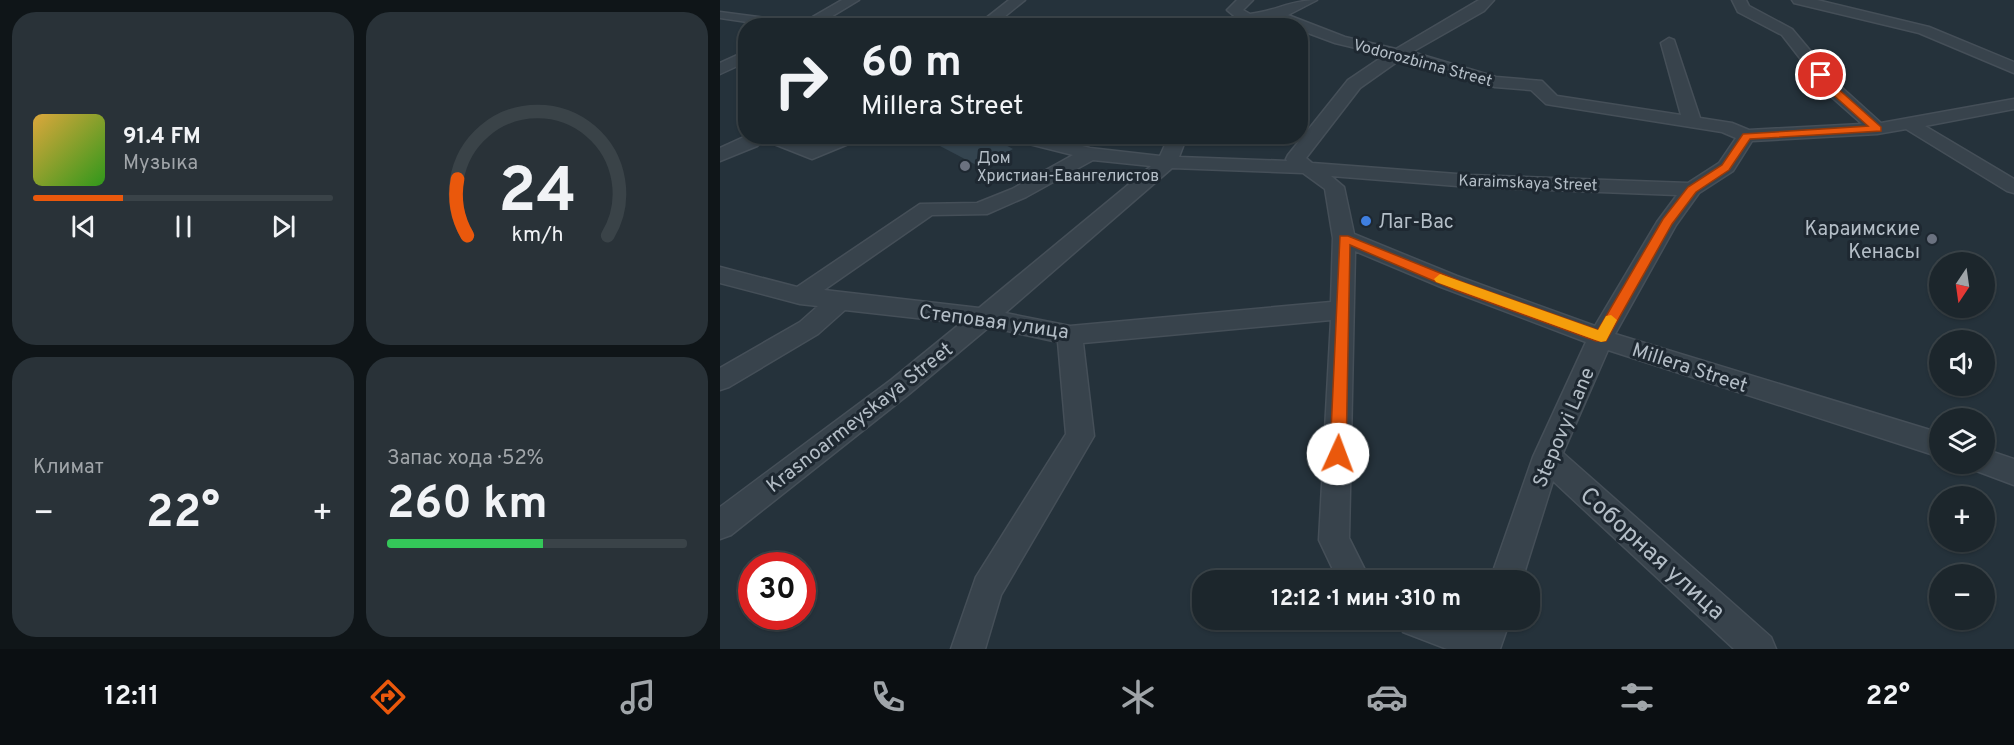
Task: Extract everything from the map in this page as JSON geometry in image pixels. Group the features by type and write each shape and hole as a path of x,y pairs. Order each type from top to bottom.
{"street":[{"path":"819,18 852,0"},
{"path":"994,18 1018,0"},
{"path":"1241,18 1234,10 1246,0"},
{"path":"1262,18 1275,15 1310,0"},
{"path":"1308,142 1354,84 1398,54 1479,8 1487,0"},
{"path":"1738,0 1743,9 1787,32 1833,89 1877,129"},
{"path":"1802,0 1924,30 2014,68"},
{"path":"720,15 743,18"},
{"name":"Vodorozbirna Street","path":"1275,15 1283,18"},
{"name":"Vodorozbirna Street","path":"1308,28 1340,40 1495,82 1536,85 1552,100 1726,127 1746,136"},
{"path":"1669,43 1676,74 1692,122"},
{"path":"720,69 738,60"},
{"path":"1692,189 1726,168 1746,136 1877,129 2014,104"},
{"path":"1908,123 2014,187"},
{"path":"720,154 746,144"},
{"path":"790,144 812,153 833,144"},
{"name":"Karaimskaya Street","path":"1051,144 1090,154 1167,162 1309,168 1470,181 1692,189"},
{"name":"Krasnoarmeyskaya Street","path":"720,525 891,394 1126,199 1167,162 1175,144"},
{"path":"1307,144 1295,159 1334,187 1344,238 1334,540 1349,570"},
{"path":"800,296 927,209 981,209 1019,193 1090,154"},
{"name":"Stepovyi Lane","path":"1509,570 1547,457 1601,337 1667,222 1692,189"},
{"name":"Millera Street","path":"1344,238 1460,287 1601,337 1769,393 1929,442"},
{"name":"Степовая улица","path":"720,275 800,296 984,317 1070,334 1343,310"},
{"path":"720,380 809,328 839,302"},
{"path":"968,649 987,588 1080,436 1070,334"},
{"name":"Соборная улица","path":"1547,457 1759,649"},
{"path":"1995,465 2014,472"},
{"path":"1442,630 1484,646 1490,630"}],"building":[{"path":"936,144 1004,144 1013,149 980,167"}],"slow traffic":[{"path":"1440,279 1601,337 1611,320"}],"place":[{"name":"Дом Христиан-Евангелистов","path":"965,166"},
{"name":"Лаг-Вас","path":"1366,221"},
{"name":"Караимские Кенасы","path":"1932,239"}],"route":[{"path":"1338,454 1344,238 1460,287 1601,337 1667,222 1692,189 1726,168 1746,136 1877,129 1821,75"}]}
